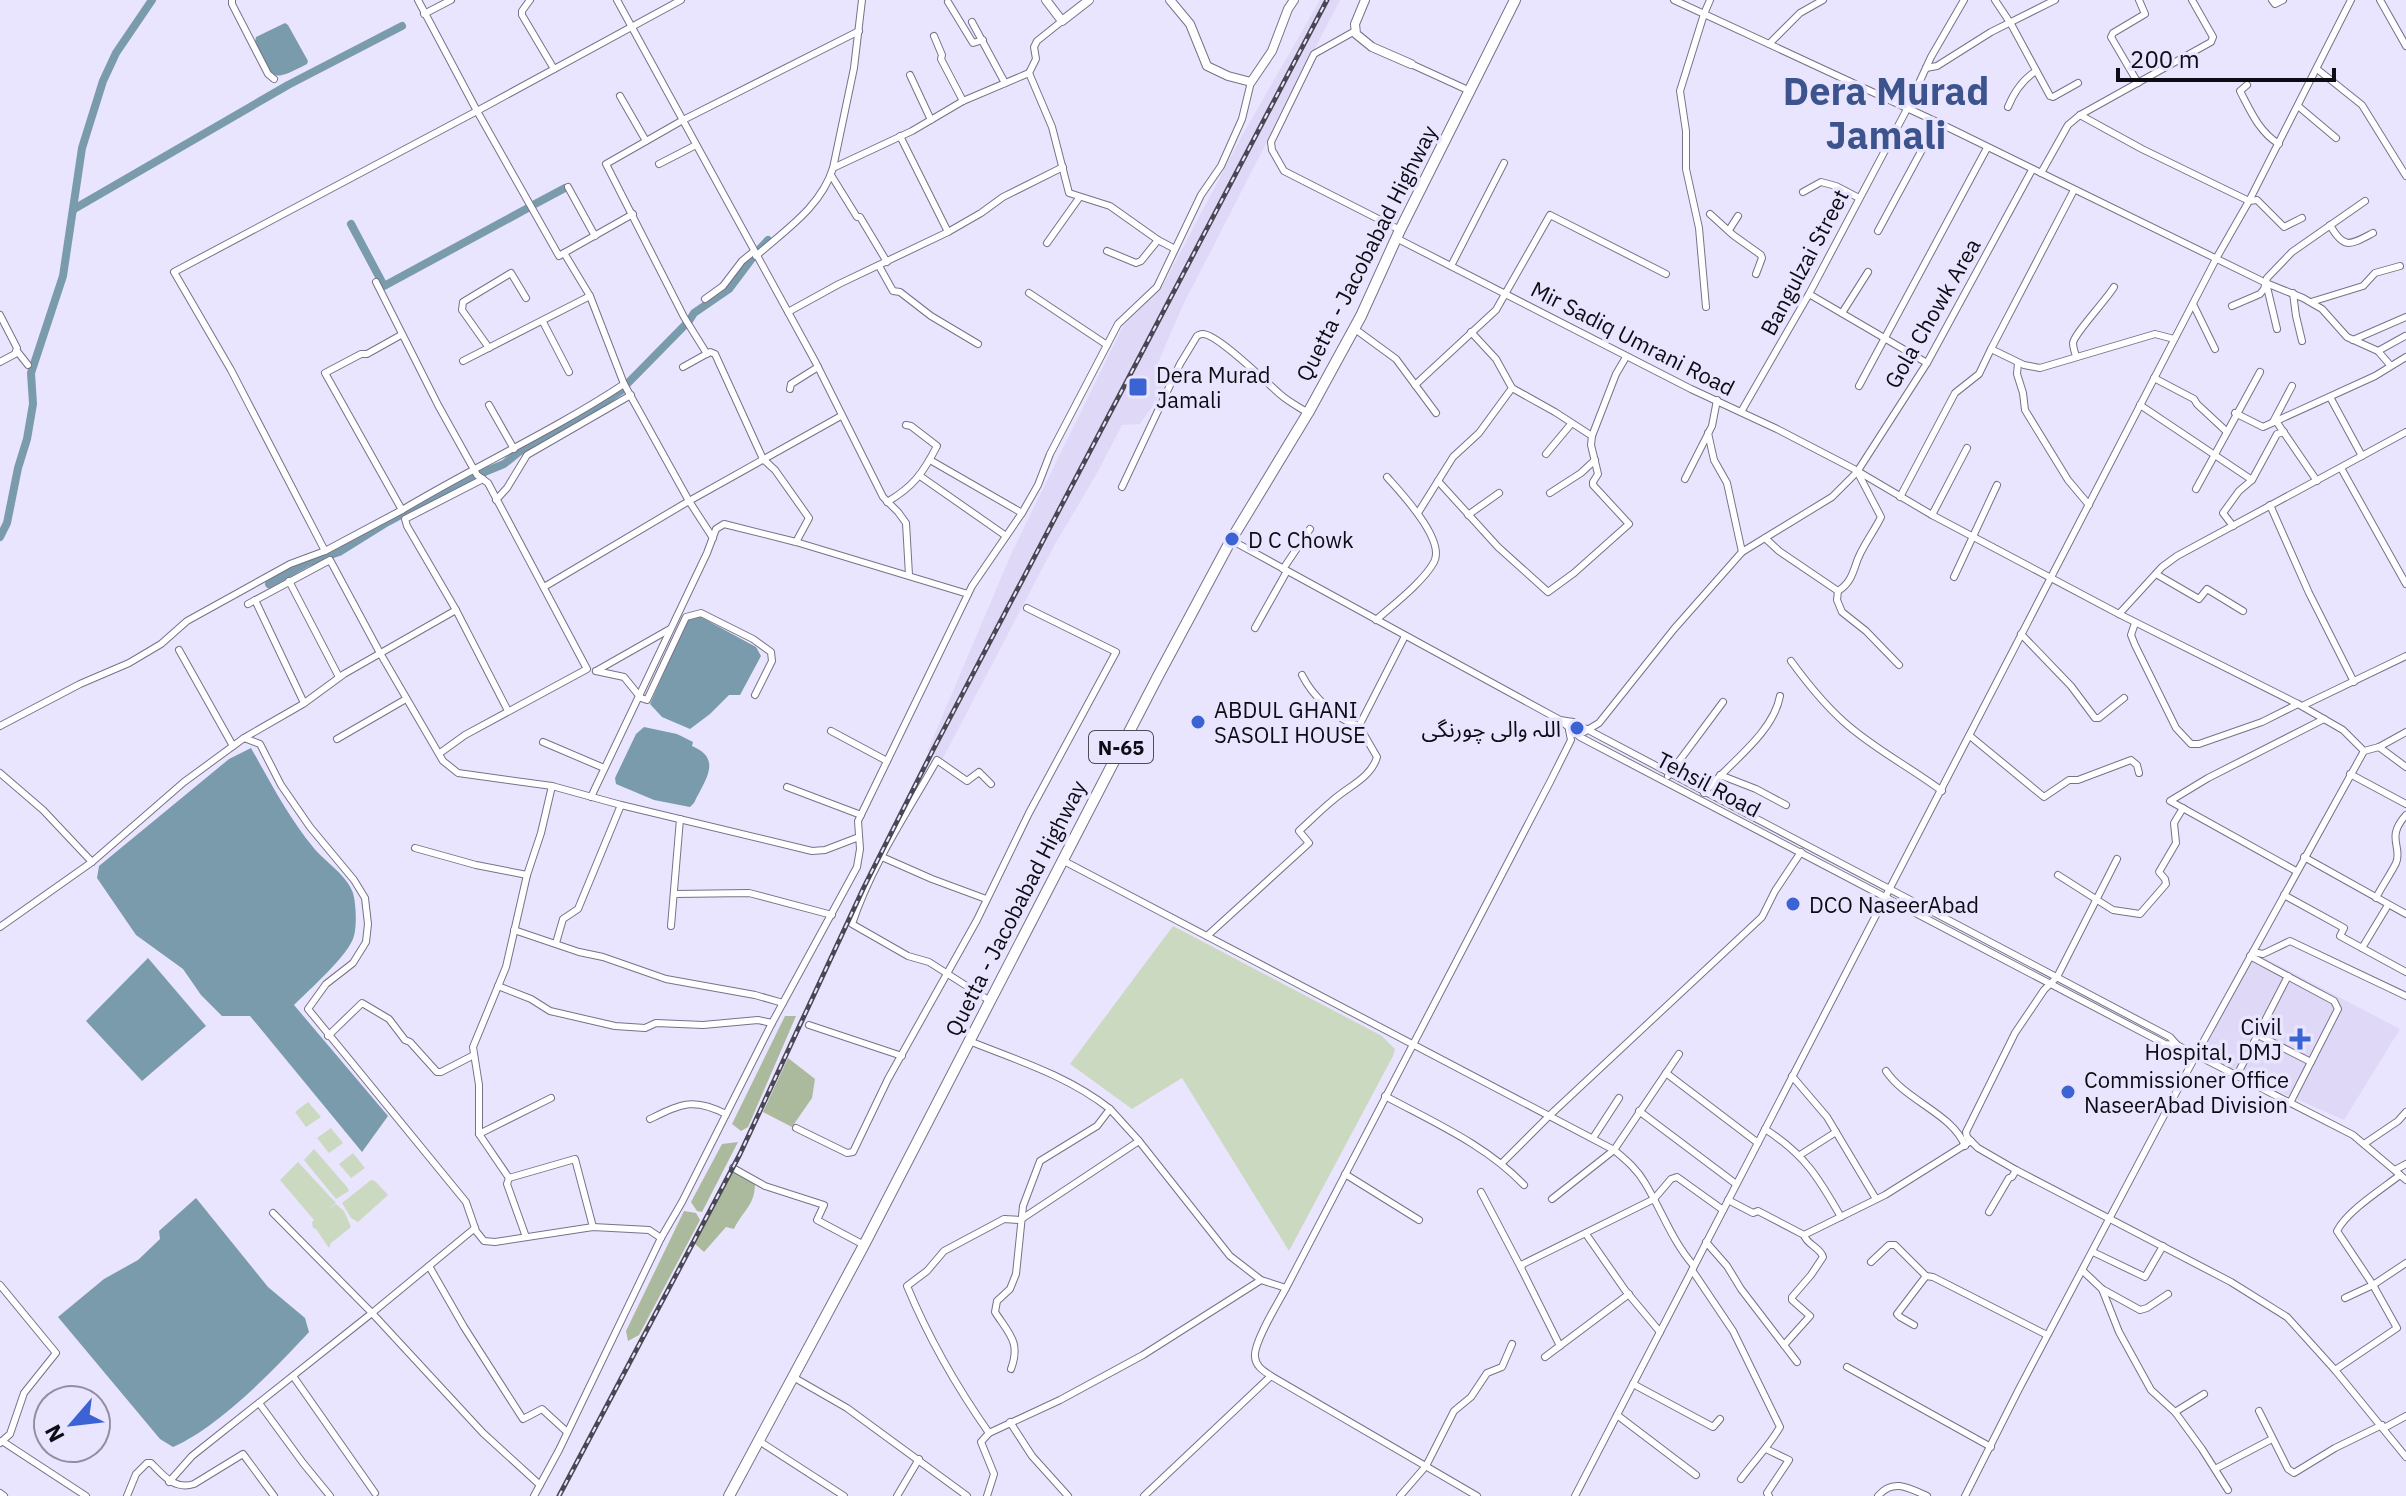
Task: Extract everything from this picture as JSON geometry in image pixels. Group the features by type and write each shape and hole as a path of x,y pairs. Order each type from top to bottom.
{"highway":[{"name":"Quetta - Jacobabad Highway","path":"729,1496 864,1245 1231,540 1355,329 1398,234 1515,0"}],"street":[{"path":"232,0 268,74 274,79"},
{"path":"418,0 559,256 633,214"},
{"path":"424,14 451,0"},
{"path":"530,0 522,15 554,69"},
{"path":"617,0 818,367 887,502 906,523 909,575"},
{"path":"325,551 237,382 174,272 681,0"},
{"path":"705,299 723,286 742,261 806,212 824,189 832,171 854,68 862,0"},
{"path":"1046,0 1062,21"},
{"path":"832,171 963,101 1029,73 1036,59 1034,47 1037,41 1089,0"},
{"path":"1170,0 1190,24 1207,66 1251,82"},
{"path":"534,1496 661,1238 857,867 860,849 858,821 968,594 1038,485 1050,454 1118,324 1157,287 1201,195 1221,166 1242,119 1251,82 1272,51 1294,0"},
{"path":"1365,0 1355,24 1359,38 1372,47 1470,91"},
{"path":"1674,0 1937,122 2311,302 2331,317 2347,337 2378,351 2390,365"},
{"path":"1706,307 1699,228 1686,169 1686,131 1680,91 1710,0"},
{"path":"1769,44 1800,13 1823,0"},
{"name":"Bangulzai Street","path":"1741,412 1809,294 1964,0"},
{"path":"1995,0 2051,98 2078,83"},
{"path":"1926,68 1937,66 1991,32 2055,0"},
{"path":"2138,83 2111,37 2145,14 2139,0"},
{"path":"2041,173 2068,125 2080,115 2211,42 2213,37 2192,0"},
{"path":"2272,0 2275,4 2283,0"},
{"path":"1575,1496 2351,0"},
{"path":"2380,0 2403,32 2406,46"},
{"path":"948,2 973,43 983,40"},
{"path":"972,22 1005,83"},
{"path":"707,354 684,317 606,164 683,120 859,31"},
{"name":"Mir Sadiq Umrani Road","path":"1355,31 1314,54 1271,142 1284,171 1451,266 1626,357 1741,412 2135,623 2300,705 2343,730 2364,751"},
{"path":"934,36 941,59 963,101"},
{"path":"2317,69 2362,105 2406,176"},
{"path":"2008,107 2026,77 2036,71"},
{"path":"1029,73 1052,127 1069,193 1110,206 1175,249"},
{"path":"910,75 931,120"},
{"path":"2247,85 2240,91 2256,121 2279,144"},
{"path":"620,96 646,141"},
{"path":"2298,106 2336,138"},
{"path":"2080,115 2249,201 2257,200 2284,227 2302,218"},
{"path":"1878,231 1937,122"},
{"path":"900,136 948,232"},
{"path":"659,164 696,145"},
{"path":"1859,386 1987,148"},
{"path":"1451,266 1504,163"},
{"path":"788,312 948,232 1003,197 1063,167"},
{"name":"Gola Chowk Area","path":"1580,737 1599,723 1674,629 1742,552 1832,497 1855,471 1927,363 2032,170"},
{"path":"832,171 887,262"},
{"path":"1803,192 1821,182 1859,198"},
{"path":"568,187 595,236"},
{"path":"1900,497 1955,393 1979,374 2074,190"},
{"path":"1047,243 1079,198"},
{"path":"2232,306 2260,294 2267,278 2292,252 2365,201"},
{"path":"1710,214 1762,257 1756,274"},
{"path":"1415,385 1496,310 1550,215 1666,274"},
{"path":"1729,230 1738,216"},
{"path":"2330,225 2340,241 2346,243 2373,233"},
{"path":"1107,251 1136,263 1158,240"},
{"path":"564,253 590,296 624,384 713,538"},
{"path":"879,266 893,291 900,292 931,316 978,344"},
{"path":"2311,302 2363,286 2375,273 2400,266"},
{"path":"1842,313 1868,272"},
{"path":"489,348 462,310 463,302 511,273 526,298"},
{"path":"376,282 473,468 488,483 587,669 591,673 596,671 670,629"},
{"path":"2266,283 2277,329"},
{"path":"2076,356 2073,344 2077,335 2114,287"},
{"path":"1029,293 1107,345"},
{"path":"2293,293 2302,341"},
{"path":"1809,294 1927,363"},
{"path":"463,361 590,296"},
{"path":"2193,304 2215,349"},
{"path":"0,315 17,351 28,365"},
{"path":"2353,340 2406,317"},
{"path":"543,322 569,372"},
{"path":"1355,329 1396,359 1436,413"},
{"path":"1471,332 1496,359 1512,388 1592,436"},
{"path":"1122,487 1180,364 1201,334 1207,334 1226,347 1261,374 1284,398 1308,413"},
{"path":"1991,349 2018,363 2040,368 2155,334 2174,339"},
{"path":"401,335 325,373 402,510"},
{"path":"2378,351 2405,336"},
{"path":"0,362 17,351"},
{"path":"683,367 707,354 715,354 763,459 775,470 809,518 796,542"},
{"path":"1438,481 1498,547 1548,592 1629,524 1593,485 1598,477 1591,445 1616,374 1626,357"},
{"path":"2235,413 2263,427 2375,376 2406,357"},
{"path":"2018,363 2017,374 2025,410 2068,480 2089,505"},
{"path":"790,389 791,384 818,367"},
{"path":"2196,489 2260,372"},
{"path":"2154,378 2194,399 2226,431"},
{"path":"0,726 80,684 129,663 161,644 187,621 290,564 325,551 402,510 473,468 583,411 624,384"},
{"path":"2274,422 2292,386"},
{"path":"1418,513 1453,457 1479,433 1512,388"},
{"path":"496,500 527,455 631,395"},
{"path":"2330,397 2362,456"},
{"path":"1685,479 1715,418 1717,400"},
{"path":"489,405 514,449"},
{"path":"2140,405 2252,480"},
{"path":"544,587 841,416"},
{"path":"2274,422 2317,481"},
{"path":"1546,454 1571,424"},
{"path":"887,502 905,491 920,476 937,446 906,425"},
{"path":"2233,526 2223,513 2239,491 2252,480 2277,434 2284,432"},
{"path":"2119,614 2177,556 2406,432"},
{"path":"1708,433 1714,460 1727,483 1742,552"},
{"path":"1932,515 1967,448"},
{"path":"930,460 1022,513"},
{"path":"1550,493 1595,460"},
{"path":"2341,468 2406,584"},
{"path":"1838,591 1855,574 1856,564 1881,517 1855,471"},
{"path":"920,476 1006,536"},
{"path":"1376,620 1414,586 1434,562 1437,552 1418,513 1387,477"},
{"path":"483,479 405,519 508,711"},
{"path":"1954,577 1997,485"},
{"path":"1468,515 1499,493"},
{"path":"2270,505 2309,593 2354,682"},
{"path":"591,797 716,529 724,524 796,542 968,594"},
{"path":"1255,628 1310,529"},
{"path":"1765,538 1838,591"},
{"path":"1231,540 1571,726 1586,730 1705,792 2170,1037 2177,1045 2236,1077 2353,1135 2400,1175"},
{"path":"304,703 252,602 330,560 443,761 458,773 552,786 812,851 825,850 859,837"},
{"path":"2156,574 2199,599 2207,589 2243,611"},
{"path":"289,581 339,677"},
{"path":"1838,591 1841,612 1866,631 1899,665"},
{"path":"796,1128 847,1153 853,1152 888,1079 977,920 1043,787 1116,652 1027,608"},
{"path":"0,927 92,862 184,782 244,738 304,703 339,677 456,610"},
{"path":"596,671 624,677 647,700 686,617 701,613 753,639 771,652 772,661 755,695"},
{"path":"2135,623 2131,635 2135,645 2176,728 2191,744 2262,722 2406,656"},
{"path":"2021,634 2071,686 2095,718 2124,698"},
{"path":"1359,726 1405,636"},
{"path":"179,650 233,746"},
{"path":"1791,661 1844,722 1942,791"},
{"path":"440,753 465,735 587,669"},
{"path":"1207,936 1309,843 1299,831 1335,798 1354,786 1375,763 1377,757 1359,726 1346,722 1334,712 1302,675"},
{"path":"1700,799 1767,727 1780,696"},
{"path":"337,739 406,699"},
{"path":"1666,781 1723,702"},
{"path":"2296,871 2171,802 2171,798 2324,719"},
{"path":"1477,1496 1271,1376 1259,1368 1254,1356 1412,1043 1571,740 1571,726"},
{"name":"Tehsil Road","path":"1571,726 1580,737 2165,1044 2177,1045"},
{"path":"831,731 887,761"},
{"path":"1965,1496 2196,1055 2350,774 2364,751 2379,747 2406,732"},
{"path":"1970,736 2044,797 2069,780 2078,780 2131,760 2137,765 2139,773"},
{"path":"1571,740 1580,737"},
{"path":"244,738 260,744 281,785 365,898 368,924 366,942 353,963 326,984 308,1009 466,1202 475,1228 484,1241 593,1227 649,1230 661,1238"},
{"path":"543,742 604,768"},
{"path":"2379,747 2406,767"},
{"path":"990,1001 929,962 908,956 852,924 882,857 937,760 967,781 979,772 991,784"},
{"path":"0,773 43,810 92,862"},
{"path":"2350,774 2406,804"},
{"path":"1720,775 1786,805"},
{"path":"509,1178 479,1134 479,1085 473,1047 506,967 552,786"},
{"path":"787,787 861,815"},
{"path":"556,943 563,919 578,909 621,805"},
{"path":"2058,875 2113,910 2140,914 2166,884 2159,872 2176,843 2174,823 2183,808"},
{"path":"2376,898 2397,861 2394,841 2398,824 2406,815"},
{"path":"671,926 680,819"},
{"path":"415,848 527,875"},
{"path":"1502,1163 1762,917 1801,852"},
{"path":"882,857 986,899"},
{"path":"2304,857 2406,914"},
{"path":"1968,1144 1966,1132 1996,1068 2015,1033 2044,990 2057,977 2117,859"},
{"path":"1062,860 1593,1138 1632,1165 1654,1199 1679,1249 1733,1331 1780,1427 1741,1479"},
{"path":"675,894 749,893 832,915"},
{"path":"2284,895 2344,928 2340,936 2406,972"},
{"path":"2362,948 2388,905"},
{"path":"514,930 666,979 783,1003"},
{"path":"2252,954 2263,954 2290,941 2406,996"},
{"path":"2252,954 2337,1005 2338,1009 2290,1103"},
{"path":"2236,1077 2288,976"},
{"path":"498,986 531,999 550,1011 615,1026 645,1028 656,1023 703,1025 758,1020 772,1023"},
{"path":"328,1036 362,1003 389,1019 437,1072 474,1055"},
{"path":"809,1025 902,1056"},
{"path":"2258,1035 2311,1062"},
{"path":"969,1041 1057,1076 1091,1094 1110,1109 1139,1141 1230,1256 1261,1280 1286,1288"},
{"path":"1552,1199 1614,1150 1679,1054"},
{"path":"1886,1071 1903,1090 1960,1134 1968,1144 2231,1282 2287,1317 2406,1457"},
{"path":"1666,1073 1758,1143"},
{"path":"1792,1076 1807,1091 1836,1132 1876,1199"},
{"path":"1385,1096 1502,1163 1524,1185"},
{"path":"479,1134 551,1098"},
{"path":"1593,1138 1619,1098"},
{"path":"650,1119 689,1104 708,1105 726,1114"},
{"path":"1011,1369 1017,1354 1013,1339 995,1312 997,1301 1010,1289 1016,1274 1020,1220 1040,1161 1097,1126 1110,1109"},
{"path":"1639,1111 1736,1184"},
{"path":"2364,1144 2406,1112"},
{"path":"1765,1129 1800,1155 1822,1183 1841,1217"},
{"path":"1800,1155 1836,1132"},
{"path":"989,1433 960,1393 937,1352 907,1286 927,1271 944,1251 1004,1219 1020,1220 1139,1141"},
{"path":"1804,1235 1876,1199 1968,1144"},
{"path":"509,1178 575,1159 593,1227"},
{"path":"2335,1370 2397,1328 2337,1231 2350,1215 2400,1175 2406,1164"},
{"path":"733,1168 765,1186 824,1205 817,1220 864,1245"},
{"path":"1989,1212 2016,1170"},
{"path":"1345,1174 1419,1220"},
{"path":"1521,1268 1523,1264 1654,1199 1671,1179 1677,1177 1723,1210"},
{"path":"509,1178 507,1184 526,1237"},
{"path":"1481,1192 1560,1346"},
{"path":"1728,1200 1753,1213 1758,1211 1804,1235 1822,1253 1823,1257 1811,1275 1792,1297 1810,1316 1784,1345"},
{"path":"273,1213 372,1313 483,1433 540,1485"},
{"path":"169,1482 192,1456 475,1228"},
{"path":"1586,1234 1660,1332"},
{"path":"1706,1242 1797,1362"},
{"path":"1871,1262 1889,1245 1895,1245 1926,1276 2047,1335"},
{"path":"2093,1252 2145,1277 2163,1246"},
{"path":"2345,1298 2373,1285 2406,1263"},
{"path":"429,1266 523,1419 542,1409 567,1432"},
{"path":"2083,1271 2102,1289 2140,1310 2168,1294"},
{"path":"1914,1325 1897,1314 1926,1276"},
{"path":"987,1496 994,1474 981,1442 989,1433 1060,1400 1143,1355 1261,1280"},
{"path":"0,1285 56,1353 24,1393 10,1434 1,1442 86,1496"},
{"path":"2102,1289 2119,1332 2151,1390 2175,1412 2228,1490"},
{"path":"1545,1357 1629,1294"},
{"path":"1400,1496 1426,1466 1454,1411 1471,1397 1487,1373 1502,1367 1512,1344"},
{"path":"1847,1367 1991,1447"},
{"path":"293,1376 375,1493"},
{"path":"1144,1496 1271,1376"},
{"path":"793,1377 847,1408 967,1496"},
{"path":"1633,1384 1713,1427 1720,1419"},
{"path":"2175,1412 2204,1394"},
{"path":"259,1403 330,1496"},
{"path":"2259,1411 2290,1472 2294,1473 2335,1448 2406,1416"},
{"path":"1617,1415 1696,1475"},
{"path":"1010,1422 1032,1456 1068,1496"},
{"path":"2215,1469 2272,1439"},
{"path":"759,1441 844,1496"},
{"path":"1766,1449 1789,1460 1767,1493 1769,1496"},
{"path":"127,1496 136,1474 147,1463 151,1463 169,1482 185,1487 243,1454 274,1496"},
{"path":"897,1496 919,1459"},
{"path":"1878,1496 1893,1485 1903,1485 1927,1496"},
{"path":"185,1487 191,1496"}],"shaded area":[{"path":"1320,0 1340,0 1183,305 1156,367 1164,390 1140,424 1122,425 1054,546 942,760 928,750 1012,552 1123,326 1163,285 1243,134"},
{"name":"Civil Hospital, DMJ","path":"2253,952 2400,1029 2344,1120 2196,1055"}],"green space":[{"path":"1173,926 1382,1036 1395,1049 1289,1251 1182,1078 1132,1109 1070,1064"},
{"path":"785,1016 796,1016 748,1127 741,1131 732,1124"},
{"path":"788,1058 815,1079 812,1098 792,1127 763,1112"},
{"path":"308,1102 321,1117 306,1127 295,1112"},
{"path":"331,1128 343,1143 329,1153 317,1138"},
{"path":"738,1142 702,1212 697,1211 691,1202 722,1144"},
{"path":"314,1149 349,1191 336,1199 304,1160"},
{"path":"353,1153 365,1168 351,1178 339,1164"},
{"path":"298,1162 336,1203 328,1209 336,1204 344,1211 351,1227 329,1248 313,1228 314,1220 280,1180"},
{"path":"732,1171 755,1183 753,1197 734,1229 726,1227 704,1252 694,1243"},
{"path":"371,1180 388,1195 358,1222 351,1218 342,1203"},
{"path":"684,1211 696,1213 700,1220 639,1335 628,1341 626,1331"}],"water":[{"path":"285,23 308,61 278,76 270,70 255,42 256,37"},
{"path":"699,616 756,647 761,656 740,695 729,695 690,729 662,717 650,704 688,618"},
{"path":"644,727 677,734 693,742 692,746 707,757 709,771 690,807 654,800 616,784 615,778 636,734"},
{"path":"251,748 296,824 346,880 353,893 356,926 351,944 294,1005 388,1116 362,1152 250,1016 222,1016 201,995 183,969 136,935 97,878 99,866 229,759"},
{"path":"148,958 206,1026 142,1081 86,1021"},
{"path":"196,1198 268,1287 305,1318 309,1332 227,1412 173,1447 160,1439 58,1317 104,1279 138,1260 160,1239 159,1231"}],"waterway":[{"path":"0,537 7,523 27,439 33,404 31,373 63,276 82,148 103,81 116,53 152,0"},
{"path":"74,209 288,85 402,26"},
{"path":"535,204 565,188"},
{"path":"351,224 384,286 528,208"},
{"path":"756,253 768,240"},
{"path":"689,321 694,313 729,289 753,257"},
{"path":"627,384 686,324"},
{"path":"482,473 504,464 622,390"},
{"path":"269,584 307,563 339,552 471,477"}],"railway":[{"path":"559,1496 740,1154 864,887 933,750 1327,0"}],"place":[{"name":"Dera Murad Jamali","path":"1138,387"},
{"name":"D C Chowk","path":"1232,539"},
{"name":"ABDUL GHANI SASOLI HOUSE","path":"1198,722"},
{"name":"اللہ والی چورنگی","path":"1577,728"},
{"name":"DCO NaseerAbad","path":"1793,904"},
{"name":"Civil Hospital, DMJ","path":"2300,1039"},
{"name":"Commissioner Office NaseerAbad Division","path":"2068,1092"}],"district":[{"name":"Dera Murad Jamali","path":"1886,112"}]}
